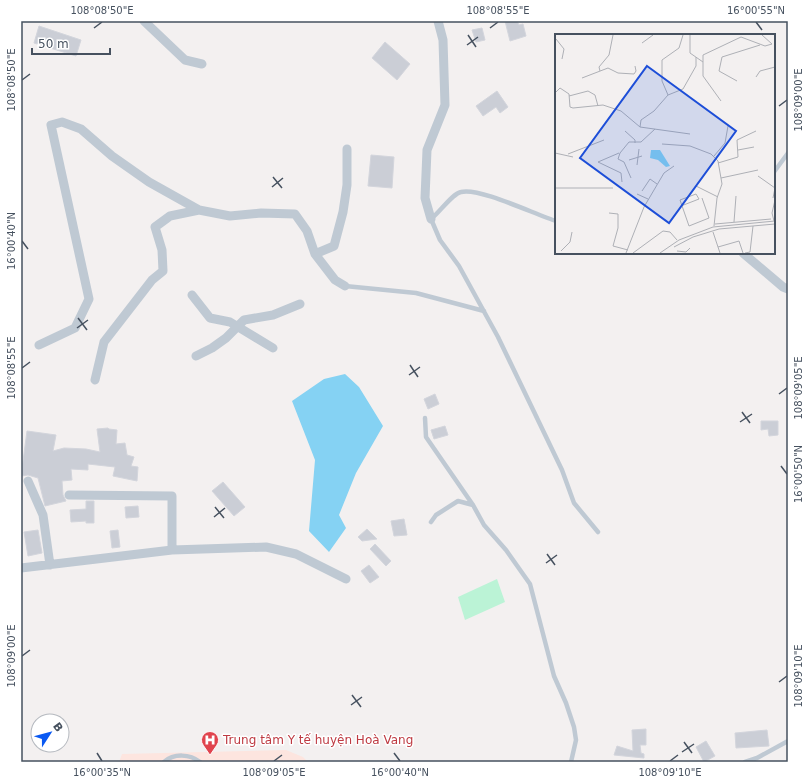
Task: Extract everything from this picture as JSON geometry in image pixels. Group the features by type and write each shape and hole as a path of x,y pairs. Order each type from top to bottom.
{"street":[{"path":"144,21 185,60 202,64"},
{"path":"431,219 425,198 427,150 445,105 443,40 438,21"},
{"path":"39,345 76,328 89,299 51,125 62,122 81,129 112,156 149,182 199,210 230,216 261,213 295,214 307,231 315,254 335,280 345,286"},
{"path":"315,254 334,246 343,212 347,185 347,149"},
{"path":"95,380 104,342 152,280 163,271 162,250 155,227 170,216 199,210"},
{"path":"744,254 783,287 788,289"},
{"path":"192,295 210,318 230,322 273,348"},
{"path":"196,356 212,348 244,320 272,315 300,304"},
{"path":"28,481 43,515 50,565"},
{"path":"69,494 172,496 172,550"},
{"path":"21,568 172,550 275,548 296,554 346,579"}],"lane":[{"path":"775,171 788,153"},
{"path":"555,221 477,192 461,192 450,199 442,210 431,219 440,240 459,266 498,337 562,470 574,503 598,532"},
{"path":"345,286 416,293 484,311"},
{"path":"425,418 426,436 473,505 484,524 506,550 530,584 554,676 566,703 574,727 576,740 571,762"},
{"path":"431,522 436,515 458,501 473,505"},
{"path":"745,762 757,758 788,741"},
{"path":"164,762 176,756 193,757 200,762"}],"shaded area":[{"name":"Trung tâm Y tế huyện Hoà Vang","path":"286,750 303,757 308,762 119,762 122,754"}],"green space":[{"path":"497,579 505,602 465,620 458,597"}],"water":[{"path":"345,374 359,387 383,426 356,473 339,515 346,528 329,552 309,531 315,460 292,401 324,379"}],"building":[{"path":"505,21 517,21 519,25 523,24 526,36 510,41"},
{"path":"39,26 81,40 76,56 34,43"},
{"path":"482,28 485,40 476,42 472,30"},
{"path":"385,42 410,64 397,80 372,58"},
{"path":"497,91 508,107 500,113 496,107 483,116 476,106"},
{"path":"371,155 394,157 392,188 368,186"},
{"path":"435,394 439,404 428,409 424,399"},
{"path":"761,421 778,421 778,435 769,436 768,429 761,430"},
{"path":"445,426 448,435 434,439 431,430"},
{"path":"108,428 117,430 116,444 125,443 127,455 134,457 131,466 138,467 137,481 113,476 115,467 88,464 88,470 71,469 72,480 62,481 63,495 66,501 45,506 38,478 28,475 21,476 27,431 56,435 53,451 64,448 86,449 100,452 97,429"},
{"path":"223,482 245,507 234,516 212,491"},
{"path":"86,501 94,501 94,523 86,523 86,521 71,522 70,510 86,509"},
{"path":"138,506 139,517 126,518 125,507"},
{"path":"404,519 407,535 394,536 391,521"},
{"path":"367,529 377,539 362,541 358,537"},
{"path":"38,530 42,553 28,556 24,532"},
{"path":"118,530 120,547 112,548 110,531"},
{"path":"375,544 391,561 386,566 370,549"},
{"path":"369,565 379,577 370,583 361,571"},
{"path":"646,729 646,745 640,745 641,753 644,754 644,758 614,755 617,746 633,751 632,730"},
{"path":"767,730 769,746 736,748 735,733"},
{"path":"706,741 715,756 704,762 696,747"}],"place":[{"name":"Trung tâm Y tế huyện Hoà Vang","path":"210,755"}]}
